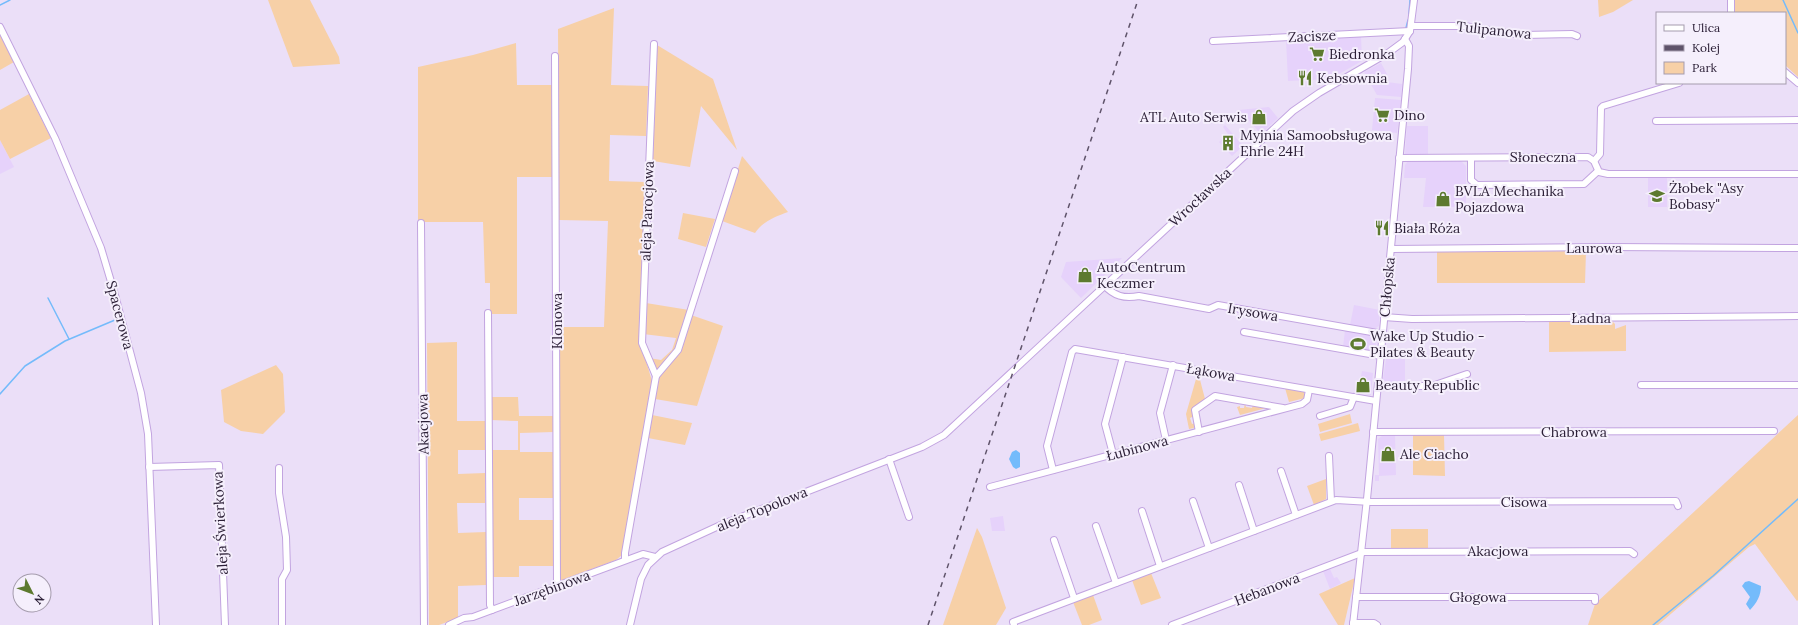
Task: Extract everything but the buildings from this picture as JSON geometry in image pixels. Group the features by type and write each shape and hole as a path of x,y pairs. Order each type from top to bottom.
{"street":[{"path":"1406,40 1411,28 1414,0"},
{"path":"1731,0 1732,12"},
{"name":"Tulipanowa","path":"1411,28 1464,26 1520,35 1572,34 1577,36"},
{"name":"Spacerowa","path":"0,27 55,138 101,248 115,294 141,393 148,434 156,625"},
{"name":"Zacisze","path":"1213,41 1411,28"},
{"name":"Chłopska","path":"1353,624 1400,158 1409,49 1408,42 1406,40"},
{"name":"Wrocławska","path":"940,438 1293,111 1324,90 1394,49 1406,40"},
{"name":"aleja Parocjowa","path":"654,44 642,343 656,376"},
{"name":"Klonowa","path":"555,56 557,586"},
{"path":"1786,73 1798,82"},
{"path":"1594,161 1600,154 1601,108 1603,106 1676,84"},
{"path":"1656,121 1798,120"},
{"name":"Słoneczna","path":"1400,158 1588,157 1594,161 1598,171"},
{"path":"1470,158 1471,180 1477,185 1584,184 1598,171 1601,174 1798,174"},
{"path":"625,560 656,376 678,350 735,171"},
{"name":"Akacjowa","path":"421,223 424,625"},
{"name":"Laurowa","path":"1391,249 1608,247 1798,248"},
{"name":"Irysowa","path":"1104,285 1113,294 1131,298 1139,296 1209,309 1218,306 1383,334"},
{"path":"488,313 490,605 492,610"},
{"name":"Ładna","path":"1384,317 1412,319 1798,316"},
{"path":"1244,332 1381,356"},
{"name":"Łąkowa","path":"1053,470 1047,446 1071,354 1073,350 1077,349 1309,390 1376,400"},
{"path":"1113,454 1105,424 1123,356"},
{"path":"1166,440 1160,412 1173,365"},
{"path":"1378,386 1432,386 1467,374"},
{"path":"1642,385 1798,385"},
{"name":"Łubinowa","path":"990,487 1285,409 1304,403 1309,390"},
{"name":"Łubinowa","path":"1199,432 1195,412 1212,397 1244,401 1285,409"},
{"path":"1320,416 1350,407 1354,397"},
{"name":"Chabrowa","path":"1373,432 1774,430"},
{"name":"aleja Topolowa","path":"630,625 641,579 648,565 655,557 670,547 723,524 922,447 940,438"},
{"path":"1329,456 1331,501"},
{"path":"889,459 910,517"},
{"name":"aleja Świerkowa","path":"149,467 219,465 225,625"},
{"path":"279,468 279,493 286,537 287,570 282,579 282,625"},
{"path":"1281,471 1296,515"},
{"path":"1239,485 1254,531"},
{"path":"1193,500 1209,548"},
{"path":"1014,623 1074,598 1331,501 1366,502"},
{"name":"Cisowa","path":"1366,502 1676,501 1678,506"},
{"path":"1142,511 1160,566"},
{"path":"1096,526 1116,583"},
{"path":"1054,540 1074,598"},
{"name":"Akacjowa","path":"1361,553 1630,551 1634,554"},
{"name":"Hebanowa","path":"1172,625 1361,553"},
{"name":"Jarzębinowa","path":"449,625 464,618 473,618 643,554 655,557"},
{"name":"Głogowa","path":"1356,597 1596,597 1595,601"},
{"path":"1353,624 1374,623 1377,625"}],"shaded area":[{"path":"1361,35 1362,61 1330,79 1288,81 1286,40"},
{"path":"1381,63 1387,74 1387,82 1402,84 1401,97 1377,95 1364,72"},
{"path":"1375,98 1401,100 1397,133 1372,130"},
{"path":"1269,107 1278,118 1261,134 1239,110"},
{"path":"1225,125 1243,146 1232,156 1219,142 1228,134 1223,127"},
{"path":"1407,126 1428,126 1428,154 1405,154"},
{"path":"0,140 14,167 0,174"},
{"path":"1408,161 1461,161 1466,166 1466,207 1423,207 1426,178 1404,178 1405,165"},
{"name":"Żłobek \"Asy Bobasy\"","path":"1648,178 1667,178 1667,207 1648,207"},
{"path":"1122,258 1081,298 1061,277 1066,262"},
{"path":"1354,305 1380,310 1379,326 1374,329 1350,325"},
{"path":"1345,330 1377,336 1376,349 1372,352 1343,347"},
{"path":"1387,352 1405,352 1405,383 1387,383 1383,379"},
{"path":"1362,371 1373,373 1371,395 1358,393"},
{"path":"1395,435 1396,475 1379,476 1379,481 1375,481 1375,475 1379,475 1378,439 1382,436"},
{"path":"1003,516 1005,531 992,531 990,518"},
{"path":"1330,569 1334,578 1337,577 1341,583 1330,589 1323,571"}],"green space":[{"path":"268,0 310,0 339,57 340,64 293,67"},
{"path":"1598,0 1633,0 1613,12 1599,17"},
{"path":"1732,0 1798,0 1798,77 1786,66 1786,12 1733,12"},
{"path":"614,8 611,85 648,86 646,136 610,135 609,181 645,182 640,341 652,381 622,555 616,560 560,581 558,335 560,327 604,327 608,221 559,220 558,29"},
{"path":"0,33 14,62 0,70"},
{"path":"516,43 517,85 553,85 554,177 517,177 517,314 490,314 490,283 485,283 483,222 418,222 418,67 473,55"},
{"path":"657,45 713,79 737,150 701,106 690,167 653,161"},
{"path":"29,94 51,138 10,159 0,140 0,110"},
{"path":"742,156 788,212 766,222 755,233 722,221"},
{"path":"683,213 715,219 706,247 678,239"},
{"path":"1586,251 1585,283 1437,283 1437,252"},
{"path":"646,303 689,310 675,350 658,370 651,365 649,358 661,360 672,350 676,338 643,334"},
{"path":"691,315 723,326 697,406 655,399 658,378 677,356"},
{"path":"1549,320 1611,320 1615,324 1615,329 1626,325 1626,351 1549,352"},
{"path":"457,342 457,421 485,421 485,450 458,450 458,474 485,473 485,503 457,503 458,533 486,532 486,585 458,586 458,618 439,625 429,625 427,343"},
{"path":"276,365 283,374 285,412 263,434 241,431 224,422 221,390"},
{"path":"1198,372 1205,399 1192,409 1194,416 1190,418 1192,424 1195,423 1194,428 1189,429 1186,414"},
{"path":"1285,388 1304,392 1305,398 1289,402"},
{"path":"491,397 518,397 519,416 554,416 554,432 520,433 520,452 554,452 555,498 519,498 519,520 555,520 555,566 519,566 519,577 491,577 491,450 518,450 518,421 491,420"},
{"path":"1245,403 1246,407 1252,408 1253,404 1270,407 1240,415 1237,407 1240,406 1240,408 1244,408"},
{"path":"1350,414 1352,423 1320,432 1318,424"},
{"path":"652,415 692,423 685,445 648,438"},
{"path":"1798,415 1797,601 1755,544 1749,547 1658,625 1588,625 1595,604"},
{"path":"1358,423 1360,431 1321,441 1319,434"},
{"path":"1413,435 1444,435 1445,476 1413,475"},
{"path":"1326,479 1326,499 1314,505 1307,486"},
{"path":"977,528 982,537 1006,608 996,625 943,625"},
{"path":"1391,529 1428,529 1428,549 1391,549"},
{"path":"1151,573 1161,598 1141,605 1132,580"},
{"path":"1355,578 1344,625 1338,625 1319,594"},
{"path":"1093,595 1102,620 1089,625 1082,625 1073,602"}],"water":[{"path":"1016,450 1020,453 1020,467 1016,469 1013,467 1009,459 1012,452"},
{"path":"1749,581 1761,586 1758,599 1750,610 1746,604 1750,597 1742,586 1745,582"}],"waterway":[{"path":"0,5 10,0"},
{"path":"1409,14 1410,0"},
{"path":"1783,0 1798,33"},
{"path":"1406,28 1408,20"},
{"path":"48,298 69,339"},
{"path":"0,394 25,366 65,341 115,320"},
{"path":"1653,625 1713,576 1798,499"}],"railway":[{"path":"928,625 1138,0"}],"place":[{"name":"Biedronka","path":"1317,54"},
{"name":"Kebsownia","path":"1305,78"},
{"name":"Dino","path":"1382,115"},
{"name":"ATL Auto Serwis","path":"1259,117"},
{"name":"Myjnia Samoobsługowa Ehrle 24H","path":"1228,143"},
{"name":"Żłobek \"Asy Bobasy\"","path":"1657,196"},
{"name":"BVLA Mechanika Pojazdowa","path":"1443,199"},
{"name":"Biała Róża","path":"1382,228"},
{"name":"AutoCentrum Keczmer","path":"1085,275"},
{"name":"Wake Up Studio - Pilates & Beauty","path":"1358,344"},
{"name":"Beauty Republic","path":"1363,385"},
{"name":"Ale Ciacho","path":"1388,454"}]}
